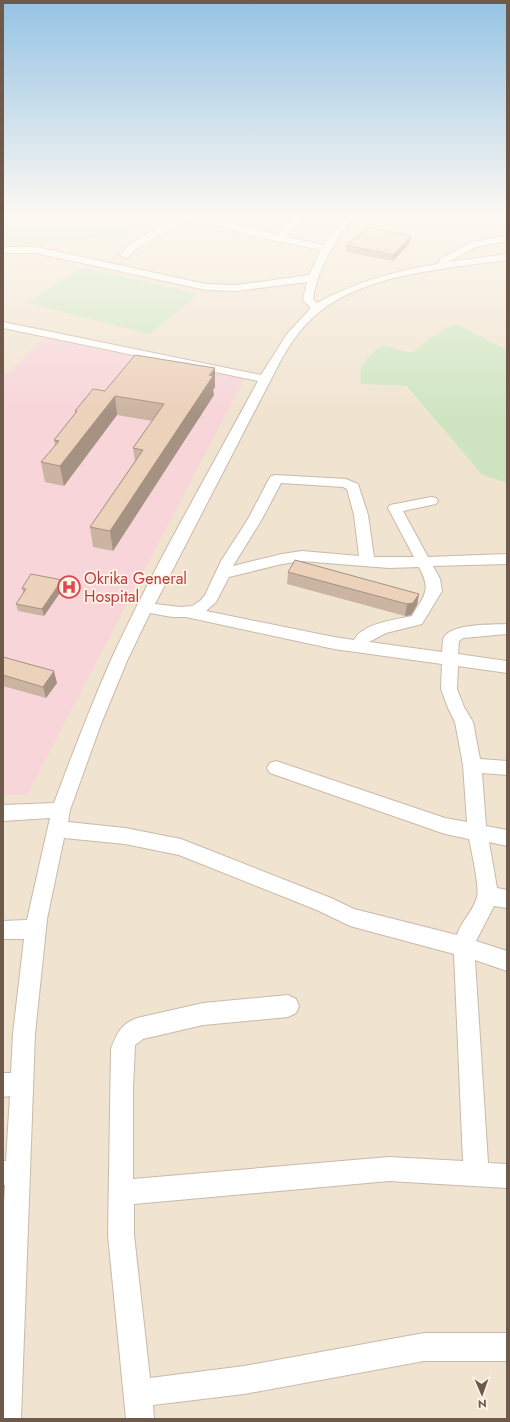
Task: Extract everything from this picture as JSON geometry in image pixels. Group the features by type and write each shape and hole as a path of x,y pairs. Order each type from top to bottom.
{"street":[{"path":"180,281 206,287 237,288 308,281"},
{"path":"312,281 326,295 334,298"},
{"path":"312,281 308,293 308,300 317,308"},
{"path":"7,1419 12,1084 24,1034 35,929 59,820 92,724 119,661 208,486 285,342 317,308 334,298 377,281"},
{"path":"3,325 264,379"},
{"path":"185,612 200,608 210,599 219,579 224,573 225,566 241,544 268,497 276,479 346,483 353,487 361,515 367,561"},
{"path":"359,647 364,637 381,629 417,620 434,591 433,579 395,508 431,500"},
{"path":"224,573 282,558 302,556 389,563 507,559"},
{"path":"146,607 171,612 185,612 359,647 507,667"},
{"path":"476,1174 464,947 468,932 498,897 483,859 477,832 472,764 464,722 456,708 449,689 449,659 451,639 459,633 507,628"},
{"path":"472,764 507,768"},
{"path":"276,768 438,824 507,838"},
{"path":"3,813 59,820 125,836 182,847 324,904 350,917 464,947 507,962"},
{"path":"3,930 35,929"},
{"path":"288,1006 203,1014 137,1029 126,1038 122,1049 120,1090 121,1235 139,1406 244,1380 424,1347 507,1347"},
{"path":"121,1193 389,1168 507,1176"}],"shaded area":[{"path":"3,281 507,281 507,350 456,324 427,340 415,351 408,352 382,345 361,384 405,386 482,475 507,483 507,1419 3,1419"},
{"name":"Okrika General Hospital","path":"43,338 244,379 27,795 3,795 3,372 9,373"}],"green space":[{"path":"60,281 143,281 198,294 150,334 28,303"},
{"path":"456,324 507,350 507,483 482,475 406,386 361,384 360,377 362,366 368,357 382,345 408,352 415,351 427,340 448,327"}],"building":[{"path":"135,355 215,368 209,375 213,376 110,531 90,527 143,450 133,448 164,404 115,396 60,466 41,462 59,441 54,440 93,389 105,391"},
{"path":"295,560 419,594 413,603 407,604 288,572"},
{"path":"31,574 62,580 42,609 16,604 26,589 22,588"},
{"path":"3,657 54,671 43,687 3,675"}],"place":[{"name":"Okrika General Hospital","path":"69,587"}]}
